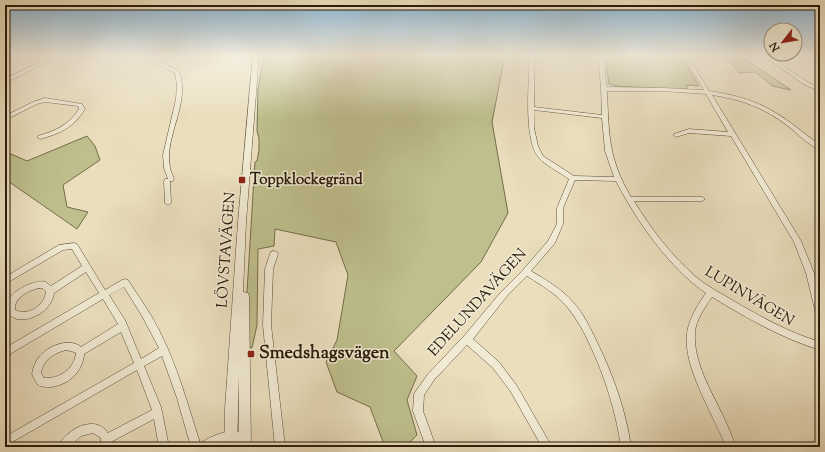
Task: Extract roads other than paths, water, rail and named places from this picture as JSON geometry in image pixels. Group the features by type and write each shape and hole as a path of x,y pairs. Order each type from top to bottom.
{"street":[{"path":"5,82 17,76"},
{"path":"168,203 169,180 166,171 168,145 181,94 178,76"},
{"name":"LÖVSTAVÄGEN","path":"232,447 230,434 242,222 254,76"},
{"name":"LÖVSTAVÄGEN","path":"245,442 243,306 257,76"},
{"path":"532,76 531,128 535,146 541,157 573,178 619,179"},
{"name":"LUPINVÄGEN","path":"603,76 605,130 611,161 630,199 647,224 690,277 769,326 794,339 820,346"},
{"path":"697,76 797,241 810,273 820,314"},
{"path":"795,76 807,84 820,89"},
{"path":"604,88 706,93 737,97 761,106 820,148"},
{"path":"5,118 35,103 45,100 80,105 82,109 67,128 40,137"},
{"path":"531,108 604,116"},
{"path":"676,135 689,131 731,134"},
{"name":"EDELUNDAVÄGEN","path":"431,447 418,411 419,394 431,377 467,339 504,294 526,272 551,243 560,224 560,208 573,178"},
{"path":"630,199 702,199"},
{"path":"5,281 62,247 74,246 105,293 123,326 157,412 164,447"},
{"path":"274,254 269,269 267,324 280,447"},
{"path":"50,291 44,285 26,289 14,298 11,303 11,312 20,316 32,313 48,300 50,291 87,267"},
{"path":"526,272 547,285 571,306 592,340 612,390 626,437 626,447"},
{"path":"5,353 125,282 148,318 164,350 180,394 196,447"},
{"path":"712,292 703,303 691,332 697,372 725,427 731,447"},
{"path":"80,352 77,348 66,346 52,351 40,362 36,374 38,379 48,383 62,380 69,375 78,363 80,352 123,326"},
{"path":"467,339 496,365 514,389 547,447"},
{"path":"11,438 164,350"},
{"path":"63,447 71,437 86,429 99,430 106,443 157,412"},
{"path":"202,447 216,439 230,434 245,442"},
{"path":"232,447 245,442"}],"place":[{"name":"Toppklockegränd","path":"242,180"},
{"name":"Smedshagsvägen","path":"251,354"}]}
